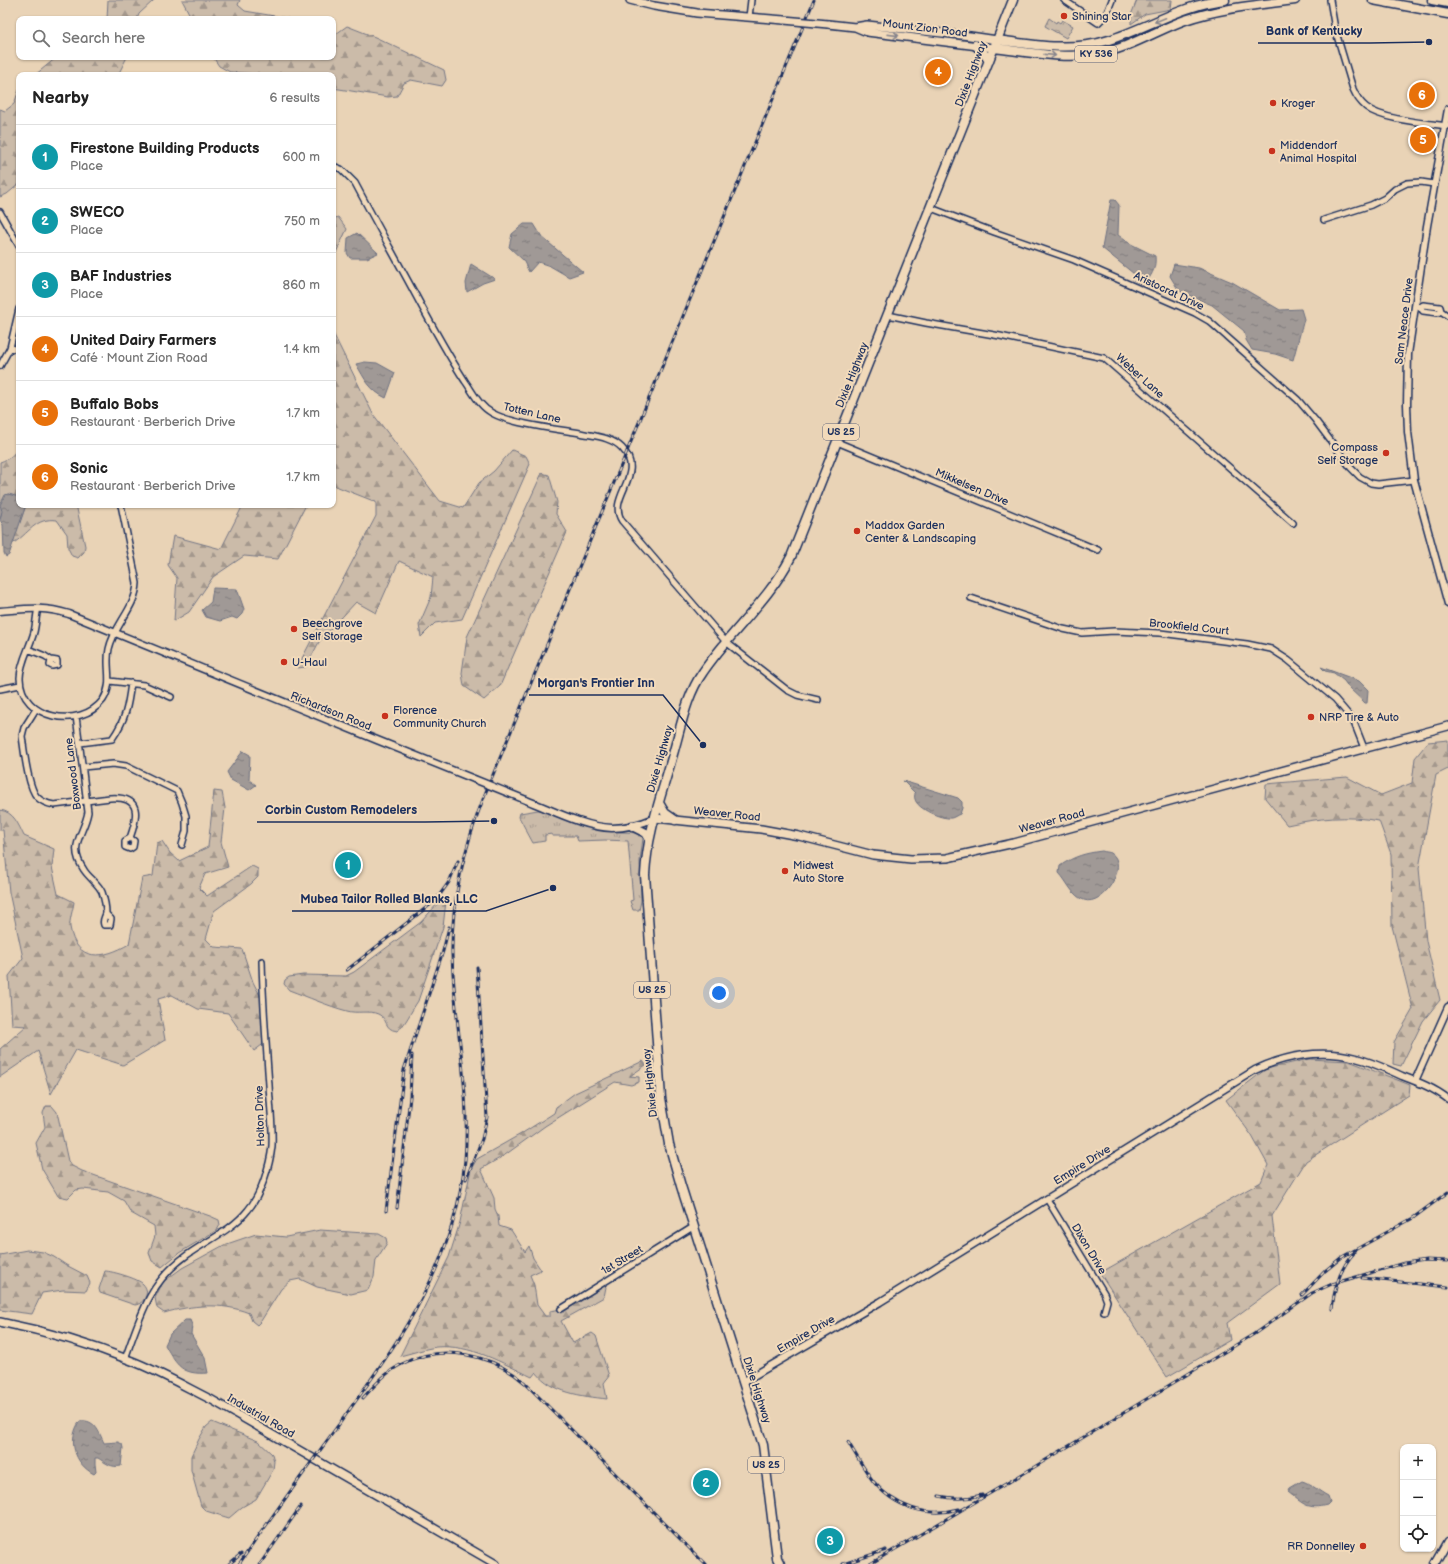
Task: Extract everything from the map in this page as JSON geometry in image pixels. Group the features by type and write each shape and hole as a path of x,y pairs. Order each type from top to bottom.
{"main road":[{"name":"Mount Zion Road","path":"630,0 654,6 697,13 855,27 867,25 970,36 995,44 1063,56 1098,53 1130,44 1172,25 1208,14 1248,6 1295,0"},
{"name":"Dixie Highway","path":"777,1562 763,1445 744,1382 693,1228 669,1144 661,1098 645,875 649,838 684,715 694,687 726,642 784,570 797,543 1013,0"},
{"name":"Mount Zion Road","path":"855,27 867,32 975,45 995,44 1060,46 1095,44 1119,37 1168,16 1205,4 1224,0"},
{"path":"1373,0 1448,14"},
{"path":"1432,0 1448,4"},
{"path":"975,45 983,52 989,61"},
{"name":"Weaver Road","path":"654,818 774,831 856,851 890,857 927,860 947,858 1014,843 1240,780 1448,726"},
{"path":"659,803 665,813 675,820"},
{"path":"632,826 646,832 649,838"},
{"name":"Industrial Road","path":"0,1322 65,1338 125,1359 177,1382 212,1400 496,1564"}],"street":[{"path":"749,17 751,0"},
{"path":"1064,0 1098,23 1106,14 1112,0"},
{"path":"1330,0 1334,29 1356,97 1365,107 1375,113 1386,116 1446,126"},
{"name":"Sam Neace Drive","path":"1448,109 1427,226 1418,307 1408,354 1407,404 1408,432 1414,480 1448,604"},
{"name":"Totten Lane","path":"336,167 341,169 354,183 445,350 483,407 494,414 512,420 600,437 613,441 622,447 629,457 631,468 629,479 618,504 619,516 726,642 787,690 797,695 818,700"},
{"path":"1324,220 1371,205 1406,183 1421,182 1434,184"},
{"name":"Aristocrat Drive","path":"931,208 1074,260 1195,313 1209,321 1298,400 1351,468 1360,477 1371,483 1378,484 1414,480"},
{"path":"0,212 16,241"},
{"path":"1418,307 1423,305 1440,307 1441,311 1448,316"},
{"name":"Weber Lane","path":"888,315 1000,336 1104,358 1293,523"},
{"path":"0,366 16,349"},
{"name":"Mikkelsen Drive","path":"837,442 1098,550"},
{"path":"38,608 34,632 20,672 20,685 25,697 36,709 54,717 76,716 90,711 100,703 107,692 110,681 109,648 134,599 137,589 137,582 122,508"},
{"name":"Brookfield Court","path":"971,598 1063,629 1082,633 1114,631 1160,633 1248,644 1271,649 1288,660 1335,699 1353,720 1364,748"},
{"name":"Richardson Road","path":"0,611 38,608 69,614 377,740 586,823 612,828 632,826 654,818"},
{"path":"28,649 46,656 51,660"},
{"path":"110,681 144,685 171,697"},
{"path":"80,743 112,739 122,724 129,702 131,683"},
{"path":"0,689 20,685"},
{"path":"36,709 24,728 22,736 32,790 41,800 50,804 58,805 119,797 130,801 136,810 137,817 130,838"},
{"name":"Boxwood Lane","path":"76,716 88,801 87,820 78,838 77,855 84,870 100,888 106,914"},
{"path":"83,766 113,764 126,766 177,791 186,816 186,832 182,845"},
{"name":"Holton Drive","path":"125,1359 144,1307 157,1284 176,1263 227,1230 248,1211 267,1171 272,1138 262,961"},
{"path":"1415,1081 1448,1007"},
{"name":"Empire Drive","path":"744,1382 880,1302 1255,1070 1281,1060 1313,1054 1345,1056 1363,1060 1415,1081 1439,1092 1448,1099"},
{"name":"Dixon Drive","path":"1047,1199 1104,1293 1107,1301 1104,1312"},
{"name":"1st Street","path":"561,1309 693,1228"},
{"path":"1435,1564 1448,1541"}],"green space":[{"path":"108,0 154,0 138,16 107,16"},
{"path":"182,0 240,0 238,5 245,11 274,16 190,16"},
{"path":"1137,0 1172,0 1171,9 1145,14 1131,24 1131,15"},
{"path":"1049,18 1056,23 1057,21 1060,23 1062,20 1073,26 1066,38 1045,26"},
{"path":"347,26 375,37 444,70 446,80 442,86 411,80 404,83 397,96 388,97 336,88 336,72 230,72 219,66 215,60 336,60 336,34"},
{"path":"53,60 126,60 120,72 39,72"},
{"path":"16,98 16,186 7,194 0,197 0,109 5,111 14,104"},
{"path":"338,217 347,229 336,253 336,218"},
{"path":"336,339 373,414 440,501 463,508 479,483 494,471 512,450 526,456 530,464 462,619 435,623 421,637 419,625 431,597 433,577 399,561 376,613 356,602 319,642 306,667 297,668 376,516 376,502 336,486"},
{"path":"16,451 16,496 8,494 0,519 0,462 12,456"},
{"path":"542,473 549,475 557,502 556,514 567,532 500,686 484,700 464,686 462,673 467,637"},
{"path":"25,508 78,508 85,546 84,552 78,558 72,556 68,548 67,534 57,520 43,521 12,544"},
{"path":"242,508 304,508 278,559 244,556 213,577 189,612 174,621 177,578 168,565 173,536 221,549"},
{"path":"1448,740 1448,769 1436,775 1419,868 1426,941 1440,1000 1423,1021 1401,1066 1393,1064 1394,1042 1413,1009 1392,926 1391,854 1379,821 1355,818 1333,818 1287,825 1265,798 1266,784 1347,777 1381,795 1412,783 1415,758 1428,742"},
{"path":"214,791 222,792 225,808 221,842 228,867 205,874 199,888 207,896 252,866 258,869 258,877 251,884 214,911 206,939 214,947 242,949 253,982 263,1001 266,1042 254,1051 228,1013 198,1009 172,995 158,999 165,1040 123,1065 76,1050 51,1094 38,1051 0,1077 0,1049 26,1026 12,1025 9,976 23,958 9,892 3,830 0,830 0,810 9,813 12,816 24,836 54,849 52,867 58,894 74,902 70,924 73,939 78,947 85,952 92,955 101,955 110,953 129,944 142,878 153,876 157,843 162,841 170,853 179,861 208,847"},
{"path":"538,810 546,811 604,831 640,833 643,838 640,861 641,901 639,910 633,910 630,901 633,900 628,841 578,841 576,836 552,836 552,834 545,835 545,841 533,843 519,817 520,813"},
{"path":"444,898 446,901 443,927 418,1001 405,1022 397,1031 390,1028 384,1018 378,1014 371,1012 351,1012 340,1009 289,990 284,984 285,980 289,977 303,975 346,976 354,972 421,922"},
{"path":"1309,1059 1349,1061 1410,1085 1409,1095 1306,1161 1272,1216 1280,1284 1227,1323 1230,1340 1167,1377 1100,1273 1261,1182 1268,1165 1252,1136 1226,1100 1266,1069"},
{"path":"643,1061 646,1065 630,1076 639,1077 639,1082 631,1085 615,1082 545,1126 505,1155 481,1169 494,1198 499,1226 511,1230 525,1252 529,1246 533,1258 541,1270 530,1275 534,1285 537,1305 545,1316 550,1316 550,1311 561,1309 602,1283 606,1287 604,1297 561,1321 573,1343 592,1333 596,1336 609,1376 604,1383 607,1399 578,1395 559,1389 550,1385 536,1372 532,1377 474,1351 462,1348 436,1347 400,1356 449,1257 460,1222 471,1169 477,1159 554,1113 556,1107 575,1093"},
{"path":"46,1106 52,1106 57,1112 68,1161 72,1166 82,1171 210,1216 219,1220 220,1225 217,1230 179,1253 162,1267 152,1261 149,1253 155,1236 154,1226 131,1213 124,1201 108,1192 83,1189 76,1190 68,1198 58,1196 42,1169 36,1143 45,1127 43,1113"},
{"path":"320,1230 379,1234 386,1238 387,1243 376,1260 374,1277 368,1290 351,1294 317,1287 300,1279 290,1281 281,1289 257,1325 252,1321 249,1313 228,1307 206,1306 185,1308 164,1313 157,1308 155,1298 163,1282 182,1268 224,1245 256,1234 286,1237"},
{"path":"27,1250 43,1252 87,1276 90,1283 86,1291 63,1290 42,1293 32,1314 0,1310 0,1255"},
{"path":"105,1271 113,1272 141,1282 146,1291 144,1300 135,1305 100,1293 99,1289"},
{"path":"212,1422 258,1441 272,1454 274,1461 273,1470 256,1499 242,1507 229,1518 206,1511 201,1506 191,1470 191,1456 206,1427"}],"water":[{"path":"1111,200 1115,200 1119,205 1118,235 1129,243 1155,256 1154,270 1147,281 1139,278 1102,248"},
{"path":"524,224 534,224 542,237 583,272 569,277 550,266 538,262 529,272 523,260 509,247 512,234"},
{"path":"357,233 378,253 367,258 350,258 347,253 348,238"},
{"path":"471,264 495,279 483,283 467,292 466,283"},
{"path":"1174,264 1199,268 1232,282 1280,310 1301,309 1304,319 1293,360 1275,354 1252,350 1246,340 1244,331 1212,305 1179,291 1170,276"},
{"path":"365,362 377,363 395,373 386,398 371,388 356,364"},
{"path":"8,494 16,496 16,508 25,508 9,555 6,557 4,553 3,525 0,520 2,511 0,505 5,495"},
{"path":"213,588 237,589 244,609 242,614 237,619 232,617 220,621 206,617 202,610 211,602"},
{"path":"1321,667 1359,681 1368,690 1367,703 1365,703 1349,688 1344,681 1334,673 1325,671"},
{"path":"243,751 250,755 249,780 256,785 249,790 231,780 227,772"},
{"path":"903,781 958,798 962,802 960,814 952,818 947,818 930,813 917,803 915,793"},
{"path":"1102,851 1111,853 1116,859 1116,875 1112,884 1099,897 1091,900 1084,900 1073,892 1059,873 1060,866 1080,856"},
{"path":"185,1320 190,1320 192,1325 191,1334 205,1358 208,1373 186,1371 181,1368 173,1359 165,1345 170,1334"},
{"path":"80,1421 93,1424 104,1443 118,1442 122,1444 121,1466 111,1466 98,1458 95,1458 96,1472 94,1474 87,1470 77,1458 73,1443 76,1428"},
{"path":"1302,1481 1328,1496 1330,1502 1327,1505 1315,1507 1310,1506 1302,1503 1288,1492 1290,1488"}],"railway":[{"path":"239,1564 360,1396 401,1334 420,1302 436,1270 449,1235 459,1199 465,1160 466,1134 464,1083 453,980 452,933 457,893 471,833 485,794 814,0"},
{"path":"347,970 436,900 449,882 458,861"},
{"path":"386,1211 404,1070 443,951 449,927"},
{"path":"466,1179 482,1139 487,1117 477,967"},
{"path":"397,1208 410,1097 412,1055"},
{"path":"1302,1295 1325,1271 1342,1257 1413,1218 1448,1192"},
{"path":"1332,1309 1338,1279 1345,1265 1354,1253"},
{"path":"870,1564 1026,1472 1254,1334 1312,1293 1332,1284 1404,1263 1426,1260 1448,1261"},
{"path":"1362,1278 1448,1287"},
{"path":"363,1398 381,1379 402,1364 433,1354 450,1353 466,1355 497,1365 512,1373 525,1383 705,1564"},
{"path":"848,1442 873,1481 891,1498 901,1504 923,1511 935,1512 959,1509"},
{"path":"939,1496 960,1498 982,1495"},
{"path":"260,1564 301,1506"},
{"path":"843,1564 886,1550"},
{"path":"229,1564 241,1554"}],"place":[{"name":"Shining Star","path":"1064,16"},
{"name":"Bank of Kentucky","path":"1429,42"},
{"name":"United Dairy Farmers","path":"938,72"},
{"name":"Sonic","path":"1422,95"},
{"name":"Kroger","path":"1273,103"},
{"name":"Buffalo Bobs","path":"1423,140"},
{"name":"Middendorf Animal Hospital","path":"1272,151"},
{"name":"Compass Self Storage","path":"1386,453"},
{"name":"Maddox Garden Center & Landscaping","path":"857,531"},
{"name":"Beechgrove Self Storage","path":"294,629"},
{"name":"U-Haul","path":"284,662"},
{"name":"Florence Community Church","path":"385,716"},
{"name":"NRP Tire & Auto","path":"1311,717"},
{"name":"Morgan's Frontier Inn","path":"703,745"},
{"name":"Corbin Custom Remodelers","path":"494,821"},
{"name":"Firestone Building Products","path":"348,865"},
{"name":"Midwest Auto Store","path":"785,871"},
{"name":"Mubea Tailor Rolled Blanks, LLC","path":"553,888"},
{"name":"SWECO","path":"706,1483"},
{"name":"BAF Industries","path":"830,1541"},
{"name":"RR Donnelley","path":"1363,1546"}]}
